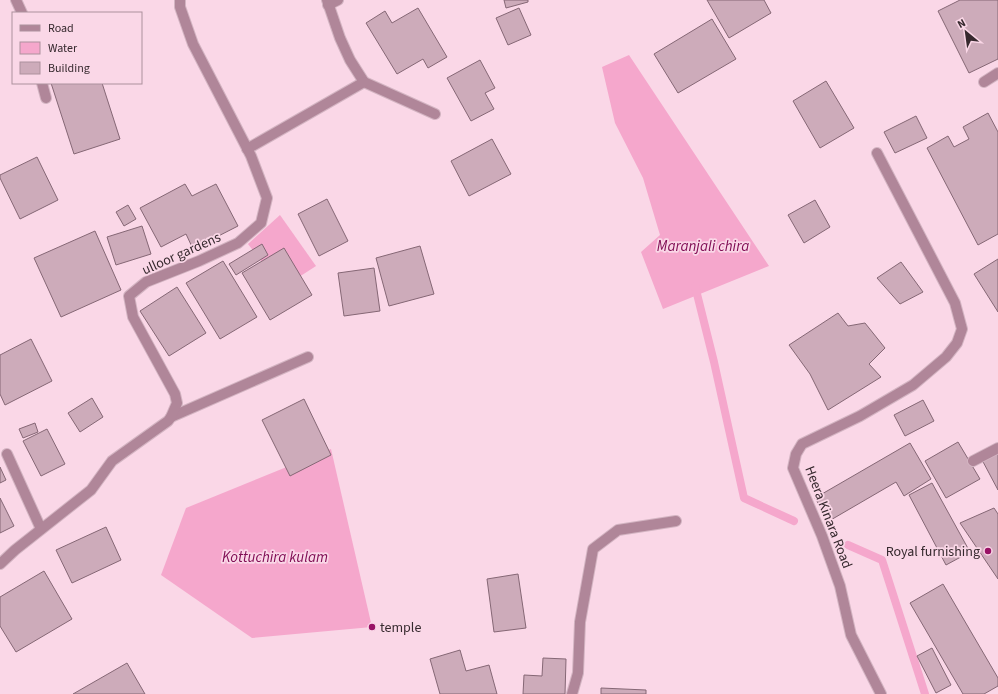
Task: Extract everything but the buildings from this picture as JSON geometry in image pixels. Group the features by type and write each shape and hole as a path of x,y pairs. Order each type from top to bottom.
{"street":[{"path":"16,0 22,12"},
{"name":"ulloor gardens","path":"171,417 176,403 175,394 133,318 129,296 146,282 199,261 238,243 261,223 266,198 251,156 193,44 180,7 180,0"},
{"path":"331,2 340,38 350,60 364,82 435,114"},
{"path":"984,82 998,73"},
{"path":"247,149 364,82"},
{"path":"42,84 46,98"},
{"name":"Heera Kinara Road","path":"877,152 955,303 962,329 957,343 946,357 913,385 860,416 802,444 796,454 793,468 838,578 851,634 881,694"},
{"path":"0,564 41,529 91,490 112,460 163,426 171,417 308,357"},
{"path":"973,461 998,448"},
{"path":"7,454 41,529"},
{"path":"572,694 578,673 580,622 593,549 618,530 676,521"}],"water":[{"name":"Maranjali chira","path":"629,55 769,266 663,309 641,252 660,235 643,178 615,123 602,67"},
{"path":"280,215 316,266 282,288 248,244"},
{"name":"Kottuchira kulam","path":"331,449 372,627 252,638 161,575 186,508"}],"waterway":[{"path":"695,286 714,362 744,498 794,521"},
{"path":"848,545 882,560 925,694"}],"place":[{"name":"Royal furnishing","path":"988,551"},
{"name":"temple","path":"372,627"}]}
